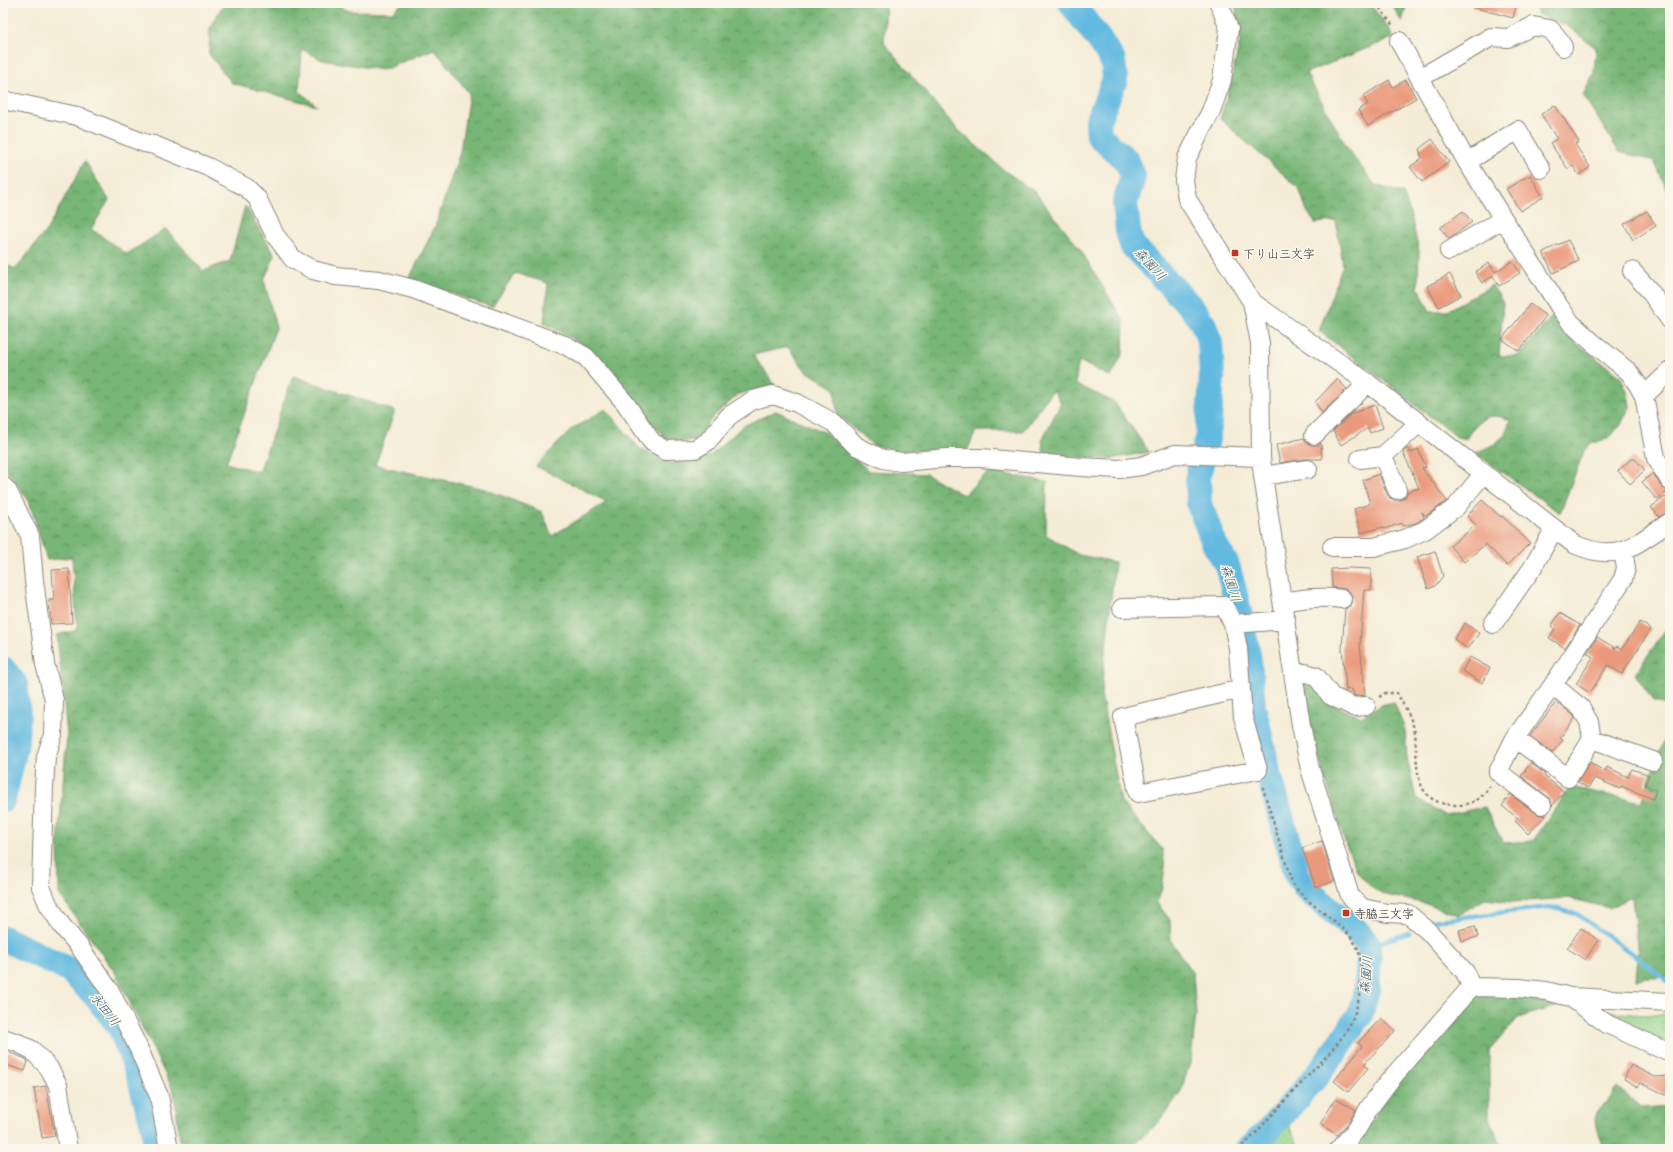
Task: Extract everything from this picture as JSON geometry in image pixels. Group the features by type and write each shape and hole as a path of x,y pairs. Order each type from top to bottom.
{"street":[{"path":"1219,3 1229,29 1222,80 1211,111 1187,158 1184,180 1187,199 1252,302 1260,343 1261,457 1263,476 1301,725 1310,768 1350,896 1363,908 1387,913 1408,914 1427,930 1465,972 1471,987"},
{"path":"1420,78 1491,38 1508,38 1533,26 1550,29 1558,37 1563,47"},
{"path":"1399,41 1467,162 1567,317 1592,342 1629,372 1644,396 1656,458 1670,481"},
{"path":"3,100 77,116 215,170 247,188 257,198 275,235 293,259 314,270 336,276 379,280 413,289 567,346 586,357 626,404 652,442 666,450 695,449 707,442 729,416 753,400 773,395 797,403 834,423 856,446 883,460 901,462 947,458 980,458 1119,469 1140,466 1175,454 1261,457"},
{"path":"1467,162 1518,130 1541,169"},
{"path":"1449,250 1503,219"},
{"path":"1632,271 1649,290 1670,320"},
{"path":"1252,302 1368,383 1574,544 1589,551 1601,553 1623,551 1670,522"},
{"path":"1644,396 1670,371"},
{"path":"1314,435 1368,383"},
{"path":"1360,459 1383,456 1419,423"},
{"path":"1383,456 1397,490"},
{"path":"1263,476 1308,469"},
{"path":"1332,548 1374,547 1405,540 1425,530 1456,507 1484,473"},
{"path":"3,486 30,536 34,580 46,664 54,700 53,735 46,757 41,888 48,904 62,926 79,946 110,991 138,1047 159,1096 168,1149"},
{"path":"1493,624 1533,566 1554,529"},
{"path":"1542,805 1498,772 1515,738 1553,685 1623,579 1626,568 1623,551"},
{"path":"1283,602 1326,596 1342,599"},
{"path":"46,598 44,642 46,664"},
{"path":"1122,608 1224,606 1233,624 1238,648 1244,717 1258,770 1138,793 1123,717 1241,689"},
{"path":"1233,624 1252,621 1286,620"},
{"path":"1294,674 1306,673 1316,676 1331,696 1354,707 1366,706"},
{"path":"1515,738 1568,778 1592,738 1589,722 1581,708 1553,685"},
{"path":"1592,738 1653,761"},
{"path":"1471,987 1518,988 1546,991 1570,997 1670,1002"},
{"path":"1339,1149 1357,1129 1369,1108 1390,1080 1471,987"},
{"path":"1570,997 1607,1024 1670,1053"},
{"path":"3,1038 32,1050 49,1068 58,1085 68,1149"}],"path":[{"path":"1376,3 1394,27 1399,41"},
{"path":"1366,706 1385,693 1397,693 1415,730 1417,765 1422,788 1435,802 1449,805 1464,805 1482,798 1498,772"},
{"path":"1237,1149 1255,1134 1318,1065 1341,1037 1350,1024 1356,1011 1361,983 1360,956 1357,946 1344,930 1308,902 1292,884 1258,770"}],"green space":[{"path":"333,3 349,11 392,12 403,3 886,3 884,43 957,129 1005,171 1036,193 1080,249 1124,322 1123,353 1111,377 1079,361 1075,384 1114,402 1149,452 1109,459 1044,455 1042,440 1061,403 1053,390 1023,431 976,431 968,449 899,451 873,445 837,415 835,389 805,370 788,347 753,355 775,385 739,394 713,417 695,440 676,442 665,436 649,421 594,351 544,323 548,283 515,273 492,307 409,279 435,227 460,152 469,93 434,49 383,70 322,60 302,49 299,91 317,106 232,83 209,54 210,27 224,4"},
{"path":"1235,3 1369,3 1389,28 1393,38 1306,73 1349,151 1375,185 1403,193 1411,216 1419,251 1418,288 1430,311 1447,311 1492,285 1503,303 1499,356 1518,356 1552,316 1575,342 1620,376 1628,393 1630,407 1621,424 1611,436 1603,441 1591,443 1584,451 1560,513 1475,453 1495,444 1506,434 1510,420 1495,416 1489,417 1479,422 1466,439 1457,437 1319,331 1343,265 1336,221 1315,223 1307,211 1299,188 1220,119 1228,93 1240,42"},
{"path":"1391,3 1407,3 1402,22"},
{"path":"1532,3 1670,3 1670,223 1668,192 1654,161 1619,152 1583,95 1594,73 1596,48 1566,25 1538,15"},
{"path":"85,161 109,200 91,229 127,254 166,229 203,271 230,261 245,206 275,255 264,280 276,328 226,463 259,472 293,376 395,411 375,465 485,489 542,512 552,536 607,502 536,466 572,429 606,409 639,448 671,463 710,456 743,426 776,411 826,433 869,471 926,474 963,495 990,471 1047,482 1046,535 1079,555 1115,562 1101,694 1121,802 1162,849 1165,867 1162,888 1157,903 1170,920 1171,941 1193,974 1196,1015 1191,1059 1181,1091 1160,1121 1128,1149 181,1149 174,1092 116,974 59,894 58,842 67,735 57,635 77,630 72,557 47,560 29,501 3,465 3,264 16,269 48,228"},
{"path":"1670,623 1670,707 1653,700 1635,674"},
{"path":"1303,681 1316,684 1329,703 1361,717 1381,705 1394,702 1405,730 1407,758 1416,798 1445,815 1485,807 1503,843 1533,841 1570,787 1641,802 1670,725 1670,977 1636,979 1638,956 1632,896 1609,908 1568,898 1512,902 1485,899 1458,915 1423,903 1386,895 1372,888 1358,873 1346,845 1314,742"},
{"path":"1513,993 1564,1004 1518,1018 1489,1051 1489,1119 1503,1149 1349,1149 1362,1138 1403,1067 1475,995"},
{"path":"1606,1011 1640,1015 1670,1014 1670,1044 1643,1035"},
{"path":"1618,1087 1641,1108 1670,1106 1670,1149 1604,1149 1594,1117"},
{"path":"1288,1124 1300,1149 1261,1149"}],"building":[{"path":"1472,3 1505,3 1516,6 1513,18 1472,7"},
{"path":"1389,80 1393,87 1406,80 1416,98 1368,126 1358,110 1368,104 1363,96"},
{"path":"1555,105 1579,142 1575,144 1590,167 1579,175 1573,166 1568,169 1550,143 1557,139 1541,114"},
{"path":"1432,139 1449,162 1422,182 1410,167 1422,158 1419,149"},
{"path":"1530,175 1543,197 1520,211 1506,189"},
{"path":"1463,211 1472,222 1449,239 1440,228"},
{"path":"1647,211 1656,226 1633,240 1624,224"},
{"path":"1568,240 1579,261 1553,273 1543,252"},
{"path":"1512,261 1520,273 1499,286 1493,276 1482,283 1475,272 1489,263 1495,272"},
{"path":"1450,274 1461,295 1439,307 1427,286"},
{"path":"1530,304 1546,316 1519,351 1502,339"},
{"path":"1337,379 1347,389 1322,413 1315,402"},
{"path":"1375,405 1383,428 1370,433 1368,428 1341,445 1333,431 1351,414"},
{"path":"1304,438 1307,443 1311,445 1321,443 1322,459 1306,459 1280,463 1276,445"},
{"path":"1407,448 1411,453 1418,449 1426,467 1422,468 1447,501 1426,516 1422,512 1424,518 1416,523 1403,526 1402,523 1384,529 1383,527 1361,533 1354,509 1370,504 1363,480 1379,474 1387,494 1390,498 1395,500 1401,500 1406,496 1407,492 1419,488 1403,452"},
{"path":"1633,457 1645,470 1630,484 1618,471"},
{"path":"1653,473 1661,486 1668,491 1657,500 1642,482"},
{"path":"1665,497 1670,503 1670,511 1659,517 1651,507"},
{"path":"1482,500 1501,517 1502,516 1530,543 1507,566 1486,544 1464,562 1450,546 1476,525 1467,516"},
{"path":"1435,551 1443,576 1435,586 1428,589 1417,557"},
{"path":"69,569 72,623 51,624 49,600 54,600 52,570"},
{"path":"1331,569 1371,569 1371,590 1364,590 1360,644 1365,695 1356,696 1354,695 1352,689 1346,690 1342,649 1345,609 1351,605 1352,595 1349,591 1344,589 1332,587"},
{"path":"1560,613 1580,625 1565,648 1549,638 1555,629 1551,626"},
{"path":"1640,622 1651,629 1622,674 1608,665 1590,693 1576,684 1593,657 1587,653 1597,637 1615,648 1617,646 1622,649"},
{"path":"1465,623 1479,633 1468,649 1454,639"},
{"path":"1470,657 1490,668 1482,683 1462,671"},
{"path":"1556,702 1575,718 1560,738 1563,740 1552,753 1530,736"},
{"path":"1590,762 1605,772 1607,767 1628,777 1632,769 1649,775 1645,785 1656,790 1653,799 1621,786 1620,789 1595,778 1588,788 1578,782"},
{"path":"1531,763 1564,792 1552,806 1548,797 1521,776"},
{"path":"1510,794 1536,813 1546,815 1528,834 1515,821 1518,818 1502,806"},
{"path":"1322,841 1334,881 1316,888 1302,848"},
{"path":"1475,926 1478,937 1462,941 1459,930"},
{"path":"1581,928 1598,940 1585,960 1567,948"},
{"path":"1381,1018 1395,1031 1364,1064 1368,1068 1348,1092 1334,1081 1362,1046 1358,1043"},
{"path":"3,1050 26,1059 28,1062 25,1071 3,1064"},
{"path":"1631,1065 1655,1077 1670,1076 1670,1097 1640,1082 1638,1087 1624,1079"},
{"path":"46,1086 55,1136 42,1138 34,1088"},
{"path":"1336,1098 1356,1110 1348,1123 1337,1135 1320,1124"}],"waterway":[{"name":"森園川","path":"1071,3 1101,42 1113,61 1115,80 1098,120 1099,136 1127,161 1133,176 1125,203 1128,231 1132,245 1191,307 1204,325 1210,343 1212,376 1208,435 1198,476 1199,504 1215,545 1227,565 1235,594 1248,654 1253,706 1267,767 1297,875 1309,892 1356,930 1369,946 1367,990 1360,1014 1337,1049 1313,1080 1263,1136 1248,1149"},
{"name":"永田川","path":"3,669 15,684 18,715 15,748 3,799"},
{"path":"1431,921 1550,907 1577,914 1670,983"},
{"path":"1369,946 1409,933"},
{"name":"永田川","path":"3,938 69,970 95,995 120,1027 137,1070 154,1127 156,1149"}],"place":[{"name":"下り山三文字","path":"1235,253"},
{"name":"寺脇三文字","path":"1346,913"}]}
